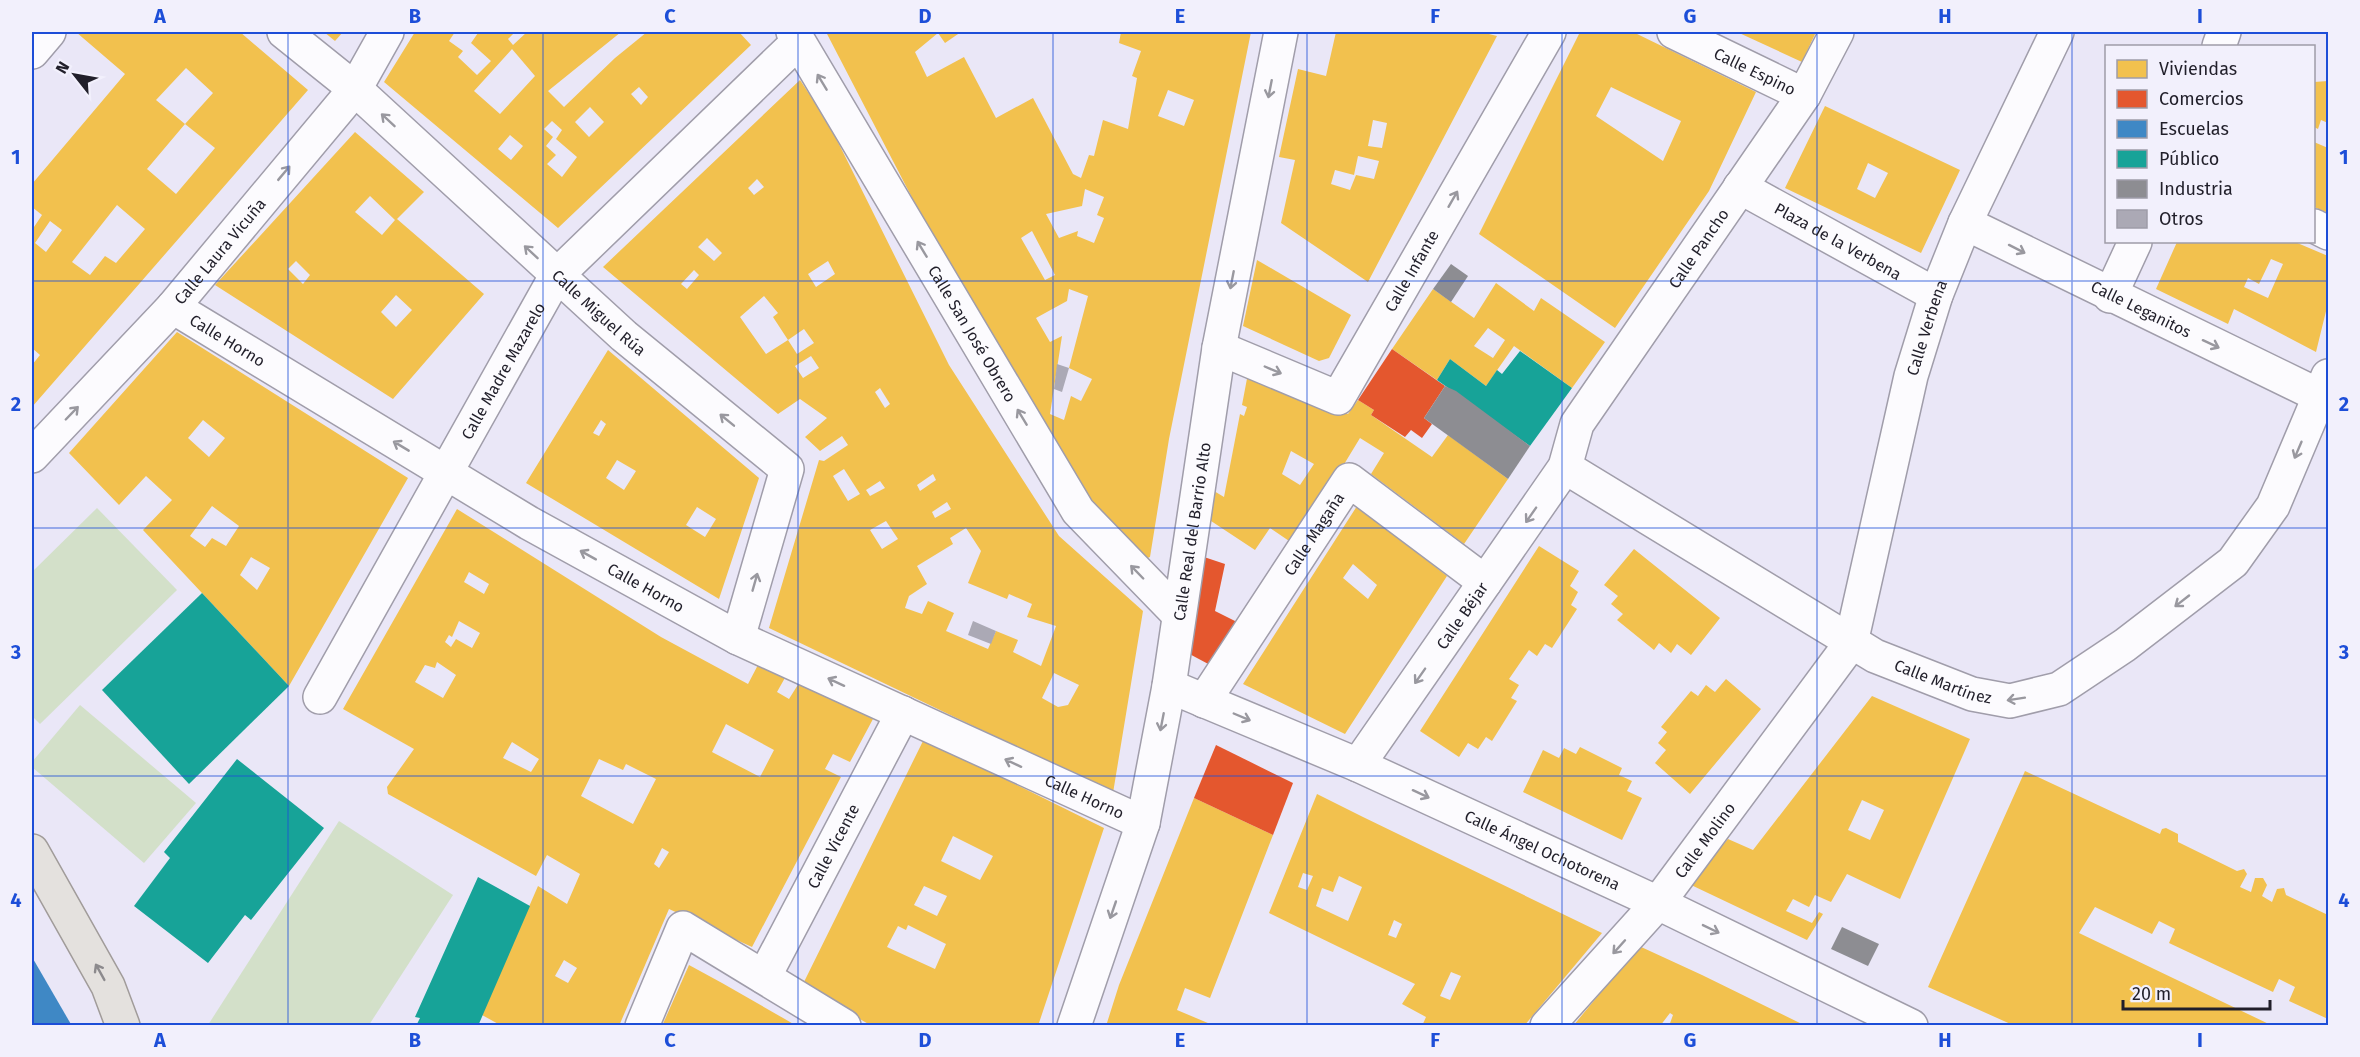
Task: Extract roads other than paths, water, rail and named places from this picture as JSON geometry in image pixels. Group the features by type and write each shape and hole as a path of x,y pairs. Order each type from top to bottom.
{"main road":[{"path":"32,851 108,986 123,1026"}],"street":[{"path":"32,52 49,32"},
{"name":"Calle Miguel Rúa","path":"284,32 355,89 624,336 788,469 738,638"},
{"name":"Calle Laura Vicuña","path":"32,456 173,307 355,89 387,32"},
{"name":"Calle Real del Barrio Alto","path":"1074,1026 1143,823 1169,686 1219,348 1281,32"},
{"name":"Calle Infante","path":"1219,348 1338,398 1549,32"},
{"name":"Calle Espino","path":"1674,32 1804,95"},
{"name":"Calle Pancho","path":"1565,467 1577,424 1804,95 1836,32"},
{"name":"Calle Verbena","path":"1851,643 1911,376 1936,295 1965,223 2057,32"},
{"name":"Calle Madre Mazarelo","path":"320,696 556,276 796,37"},
{"name":"Calle San José Obrero","path":"796,37 1078,511 1178,614"},
{"name":"Plaza de la Verbena","path":"1740,187 1936,295"},
{"name":"Calle Leganitos","path":"1965,223 2110,296 2324,386"},
{"path":"2110,296 2135,243"},
{"name":"Calle Horno","path":"173,307 529,524 738,638 1143,823"},
{"name":"Calle Martínez","path":"1565,467 1875,656 1972,694 2010,701 2059,689 2125,645 2233,562 2273,506 2324,386"},
{"name":"Calle Béjar","path":"1358,765 1565,467"},
{"name":"Calle Magaña","path":"1204,701 1349,480 1485,582"},
{"name":"Calle Molino","path":"1547,1026 1658,903 1851,643"},
{"name":"Calle Ángel Ochotorena","path":"1169,686 1358,765 1658,903 1872,1017 1911,1026"},
{"name":"Calle Vicente","path":"764,977 903,713"},
{"path":"642,1026 683,928 844,1026"}]}
